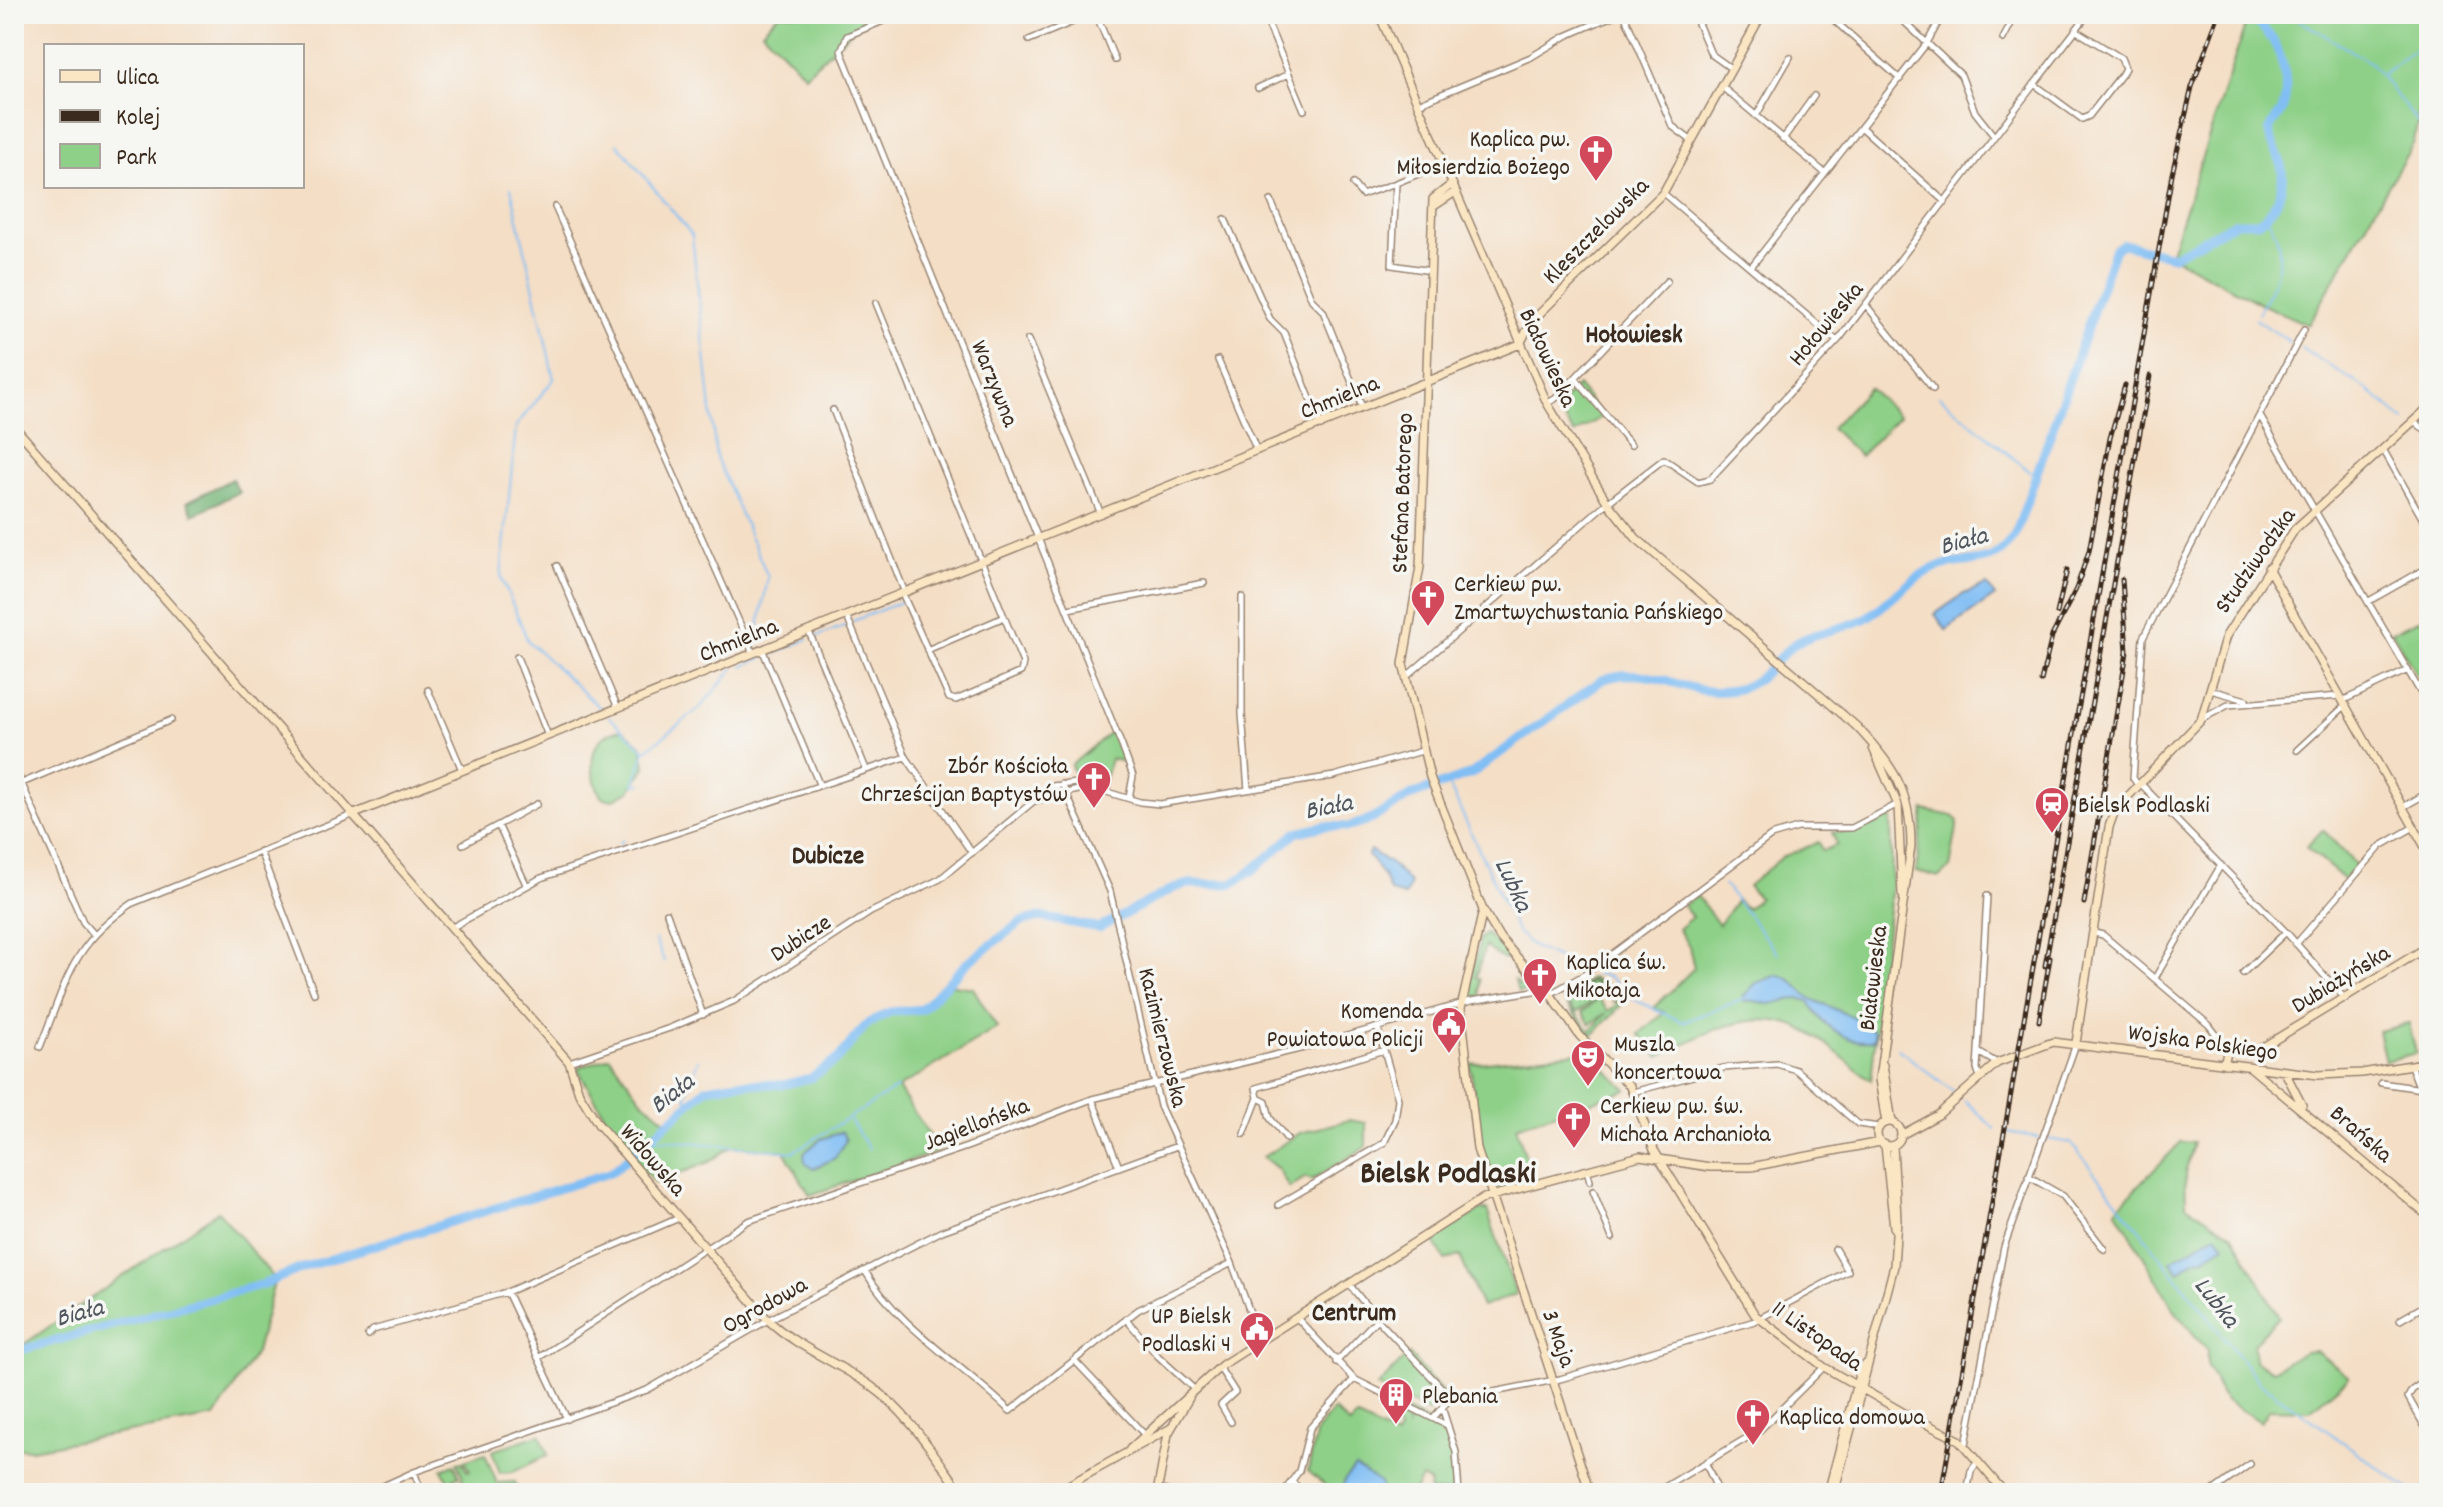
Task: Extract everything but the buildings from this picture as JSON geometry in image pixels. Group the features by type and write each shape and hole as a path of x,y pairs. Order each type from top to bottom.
{"street":[{"name":"Warzywna","path":"900,14 847,36 841,51 1132,771 1129,798"},
{"path":"1029,40 1094,14 1115,60"},
{"path":"1264,14 1304,110"},
{"name":"Białowieska","path":"1379,14 1547,403 1607,502 1636,538 1868,739 1887,758 1906,800 1911,846 1902,896 1883,1065 1895,1233 1894,1266 1859,1387"},
{"path":"1418,104 1531,57 1566,36 1617,14"},
{"path":"1624,14 1672,126 1692,141"},
{"path":"1694,14 1711,54 1732,69"},
{"name":"Kleszczelowska","path":"1520,344 1531,322 1663,193 1762,14"},
{"path":"1827,14 1900,79"},
{"path":"1896,14 1961,75 1975,112 1994,136"},
{"path":"1751,267 1900,79 1927,43 1943,14"},
{"path":"2003,39 2016,14"},
{"name":"Hołowieska","path":"1607,502 1664,459 1698,482 1706,482 1837,341 2088,14"},
{"path":"2034,84 2082,119 2089,116 2122,74 2125,68 2121,58 2075,30"},
{"path":"1756,116 1790,57"},
{"path":"1258,88 1289,74"},
{"path":"1722,87 1825,173"},
{"path":"1783,139 1814,96"},
{"path":"1862,128 1945,202"},
{"path":"1353,184 1362,195 1443,164"},
{"path":"1396,183 1392,265 1431,271"},
{"name":"Stefana Batorego","path":"1454,188 1437,193 1434,206 1420,567 1404,651 1405,677 1430,777 1483,910"},
{"path":"1663,193 1837,341"},
{"path":"1271,201 1312,300 1323,311 1363,408"},
{"path":"555,207 753,654"},
{"path":"1225,219 1270,319 1284,333 1321,426"},
{"path":"1547,403 1575,378 1667,281"},
{"path":"833,410 946,695 952,700 1018,674 1023,663 1002,618 876,303"},
{"path":"1866,305 1933,389"},
{"path":"1510,322 1531,322"},
{"path":"2304,330 2143,638 2133,778 2286,932 2346,999"},
{"path":"1028,340 1101,514"},
{"name":"Chmielna","path":"40,1047 68,975 93,933 133,903 1520,344"},
{"path":"1218,360 1257,451"},
{"path":"1575,378 1631,445"},
{"name":"Studziwodzka","path":"2201,720 2226,636 2268,568 2316,508 2384,451 2429,407"},
{"path":"2260,416 2429,707"},
{"path":"2415,423 2429,432"},
{"name":"Widowska","path":"14,426 569,1062 587,1109 768,1320 796,1343 882,1393 905,1416 962,1493"},
{"path":"2384,451 2429,530"},
{"path":"1405,677 1607,502"},
{"path":"557,566 618,708"},
{"path":"2369,601 2429,567"},
{"path":"2268,568 2429,854"},
{"path":"1068,609 1204,583"},
{"path":"1242,597 1242,714 1248,790"},
{"path":"847,617 906,757 972,853"},
{"path":"927,650 1002,618"},
{"path":"809,632 866,769"},
{"path":"763,651 819,784"},
{"path":"517,657 548,736"},
{"path":"2297,750 2344,700 2408,670"},
{"path":"428,690 462,770"},
{"path":"2211,690 2250,702"},
{"path":"1966,1444 2004,1247 2076,1043 2112,818 2139,784 2201,720 2220,707 2250,702 2344,700"},
{"path":"22,783 171,720"},
{"name":"Białowieska","path":"1868,739 1898,805 1902,896"},
{"name":"Dubicze","path":"569,1062 703,1015 755,988 871,912 940,879 1043,790 1062,784 1091,787 1160,804 1334,776 1422,751"},
{"path":"451,928 526,884 906,757"},
{"path":"14,766 83,922 93,933"},
{"name":"Kazimierzowska","path":"1062,784 1100,866 1116,913 1153,1083 1177,1146 1232,1263 1260,1340"},
{"name":"Dubicze","path":"1029,803 1091,787"},
{"path":"2403,807 2429,792"},
{"name":"Jagiellońska","path":"538,1358 748,1221 967,1147 1092,1099 1378,1029 1462,1004 1548,992 1584,975 1771,836 1798,828 1852,828 1906,800"},
{"path":"463,844 537,804"},
{"path":"498,825 526,884"},
{"path":"2296,944 2381,846 2414,827"},
{"path":"260,851 314,993"},
{"path":"2155,978 2221,865"},
{"path":"1980,1076 1978,1052 1987,896"},
{"path":"1483,910 1494,930 1548,992 1588,1045 1633,1092 1723,1068 1777,1064 1796,1070 1858,1124 1888,1133"},
{"name":"3 Maja","path":"1483,910 1462,1004 1477,1149 1590,1493"},
{"path":"667,913 703,1015"},
{"path":"1479,932 1494,930"},
{"path":"2243,973 2286,932"},
{"path":"2094,933 2103,935 2209,1025 2227,1049 2224,1064"},
{"name":"Dubiażyńska","path":"2227,1049 2258,1050 2429,946"},
{"path":"1278,1205 1388,1138 1398,1111 1398,1099 1378,1029"},
{"name":"Wojska Polskiego","path":"1888,1133 1927,1121 1997,1063 2041,1044 2076,1043 2297,1074 2346,1075 2429,1062"},
{"path":"1244,1134 1258,1098 1256,1088 1384,1050"},
{"path":"1978,1052 1997,1063"},
{"path":"2411,1066 2420,1089"},
{"name":"Brańska","path":"2250,1067 2429,1217"},
{"path":"2277,1090 2278,1080 2285,1072"},
{"name":"Brańska","path":"2285,1072 2306,1111"},
{"path":"2290,1084 2297,1074"},
{"path":"2381,1083 2429,1090"},
{"name":"11 Listopada","path":"1633,1092 1659,1159 1759,1320 1824,1367 1966,1444 2005,1493"},
{"path":"1258,1098 1266,1102 1270,1118 1287,1139"},
{"path":"1092,1099 1119,1167"},
{"path":"1130,1449 1219,1367 1492,1195 1640,1156 1710,1167 1751,1167 1859,1144 1888,1133"},
{"name":"Ogrodowa","path":"368,1493 414,1472 665,1382 768,1320 942,1231 1177,1146"},
{"path":"1587,1170 1590,1181"},
{"path":"2028,1176 2063,1196 2104,1249"},
{"path":"1593,1191 1612,1238"},
{"path":"368,1335 373,1330 507,1292 679,1218"},
{"path":"1433,1418 1441,1406 1453,1400 1553,1380 1759,1320 1848,1271 1835,1249"},
{"path":"865,1271 887,1305 977,1379 1010,1411 1076,1362 1126,1319 1232,1263"},
{"path":"1349,1284 1377,1319 1453,1400"},
{"path":"507,1292 567,1419"},
{"path":"2400,1320 2429,1303"},
{"path":"1296,1317 1354,1379 1448,1426"},
{"path":"1126,1319 1158,1356 1195,1390"},
{"path":"1336,1362 1377,1319"},
{"path":"1076,1362 1144,1434"},
{"path":"1219,1367 1235,1392 1220,1409 1231,1422"},
{"path":"1655,1493 1773,1420 1824,1367"},
{"path":"2429,1378 2412,1390 2408,1397 2429,1434"},
{"path":"1283,1493 1299,1471 1310,1428 1354,1379"},
{"path":"1831,1493 1857,1406 1859,1387"},
{"path":"1831,1493 1859,1387"},
{"path":"1175,1493 1158,1491 1165,1445 1171,1428 1195,1390"},
{"path":"1857,1406 1873,1396"},
{"path":"1441,1406 1459,1465 1459,1493"},
{"path":"1155,1424 1171,1428"},
{"path":"1054,1493 1171,1428"},
{"path":"1155,1435 1165,1445"},
{"path":"1967,1493 1971,1471 1979,1460"},
{"path":"1706,1464 1719,1493"},
{"path":"2210,1493 2250,1464"},
{"path":"414,1472 422,1493"},
{"path":"1292,1482 1305,1493"},
{"path":"234,1493 244,1491"}],"green space":[{"path":"779,14 857,14 863,20 805,75 762,31"},
{"path":"2249,14 2429,14 2429,90 2422,94 2414,142 2308,325 2259,303 2170,255"},
{"path":"1578,386 1602,417 1574,434 1557,407"},
{"path":"1869,388 1899,416 1860,456 1831,428"},
{"path":"232,479 239,492 193,515 187,502"},
{"path":"2429,615 2429,697 2392,632"},
{"path":"623,729 642,746 645,767 630,791 612,800 601,797 592,765 593,755 602,738"},
{"path":"1112,731 1125,762 1111,759 1102,787 1077,779 1071,765"},
{"path":"1924,810 1953,816 1958,821 1950,868 1940,877 1916,872"},
{"path":"1891,816 1892,882 1871,1080 1800,1028 1764,1020 1709,1032 1659,1057 1639,1034 1664,1012 1654,1008 1694,968 1689,946 1678,929 1692,917 1683,906 1697,896 1719,925 1737,900 1747,909 1759,898 1748,886 1782,857 1819,842 1823,851 1837,845 1832,832 1863,828"},
{"path":"2323,830 2357,866 2345,880 2306,847"},
{"path":"1486,933 1509,956 1504,960 1485,946 1476,977 1480,979 1480,997 1467,997 1480,939"},
{"path":"1509,956 1539,986 1538,989 1518,992 1515,981 1522,986 1525,984 1516,974 1523,971"},
{"path":"1591,978 1608,985 1626,1000 1590,1038 1564,1000","holes":["1592,980 1621,1000 1612,1001 1619,1003 1608,1011 1599,999 1582,1012 1590,1024 1606,1013 1590,1031 1566,1001 1576,1013 1603,994 1593,982 1566,999"]},
{"path":"947,984 973,988 997,1028 898,1088 940,1151 810,1195 784,1151 732,1146 709,1162 655,1183 620,1141 577,1068 610,1057 642,1100 667,1121 707,1088 738,1083 782,1085 811,1078 837,1060 867,1024 890,1012 922,1009"},
{"path":"2409,1024 2416,1053 2385,1061 2378,1031"},
{"path":"1587,1051 1627,1090 1516,1126 1533,1180 1501,1189 1494,1186 1481,1148 1470,1064"},
{"path":"1349,1120 1366,1123 1366,1147 1311,1180 1306,1177 1289,1188 1278,1169 1263,1157 1300,1133"},
{"path":"2181,1142 2193,1143 2185,1174 2186,1205 2233,1235 2279,1317 2253,1344 2255,1361 2273,1370 2304,1352 2316,1351 2349,1377 2310,1410 2270,1409 2261,1422 2225,1400 2207,1366 2207,1350 2175,1311 2116,1209"},
{"path":"1480,1210 1487,1210 1516,1294 1482,1307 1460,1256 1445,1260 1433,1240"},
{"path":"218,1211 275,1279 256,1352 215,1417 31,1449 14,1448 14,1351"},
{"path":"1409,1354 1444,1394 1428,1412 1377,1387"},
{"path":"1395,1405 1435,1427 1451,1445 1454,1473 1451,1493 1429,1491 1430,1482 1422,1478 1414,1493 1334,1493 1308,1471 1317,1430 1334,1410 1350,1425 1356,1417 1396,1437 1399,1431 1391,1415 1407,1421 1407,1427 1411,1420 1392,1411"},
{"path":"540,1434 548,1455 513,1472 500,1473 492,1451"},
{"path":"485,1454 497,1483 515,1482 519,1493 454,1493 442,1469 454,1464 459,1476 454,1478 456,1486 463,1477 457,1463 462,1462 467,1471 470,1470 464,1461"}],"water":[{"path":"1987,585 1995,596 1946,630 1935,614 1964,594"},
{"path":"1370,850 1394,866 1410,884 1405,896 1390,892 1384,877 1368,855"},
{"path":"1778,975 1789,979 1811,998 1869,1027 1874,1032 1874,1040 1854,1040 1835,1031 1819,1017 1809,1001 1794,999 1767,1004 1744,1001 1743,997 1756,983"},
{"path":"842,1132 846,1140 835,1158 813,1169 805,1163 804,1153 821,1139"},
{"path":"2216,1234 2225,1245 2204,1258 2195,1259 2179,1272 2171,1261"},
{"path":"1355,1467 1380,1483 1382,1493 1341,1492 1345,1479"}],"waterway":[{"name":"Biała","path":"14,1352 264,1284 305,1267 612,1172 707,1088 738,1083 782,1085 811,1078 837,1060 867,1024 890,1012 922,1009 968,962 1021,922 1040,917 1099,928 1174,888 1189,884 1232,884 1296,833 1325,826 1347,827 1370,820 1412,795 1471,774 1602,680 1620,675 1637,675 1699,690 1743,687 1760,677 1795,644 1864,619 1928,571 1999,553 2017,530 2115,248 2123,244 2173,256 2236,222 2258,222 2277,201 2282,183 2281,164 2269,131 2282,110 2286,87 2282,62 2272,39 2256,23 2256,14"},
{"path":"2289,14 2371,63 2424,131"},
{"path":"2383,74 2429,38"},
{"path":"617,143 692,235 716,457 768,577 755,648"},
{"path":"511,188 554,379 516,426 501,577 528,641 600,708"},
{"path":"2258,313 2276,277 2279,253 2278,241 2266,216"},
{"path":"2255,319 2290,342"},
{"path":"2301,348 2368,390 2405,421"},
{"path":"1939,396 2035,476"},
{"path":"2423,423 2429,427"},
{"path":"853,621 901,602"},
{"path":"816,637 847,625"},
{"path":"770,655 808,639"},
{"path":"743,666 762,658"},
{"path":"642,784 634,785 645,751 700,708 734,668"},
{"path":"609,717 644,749"},
{"name":"Lubka","path":"1448,783 1517,932 1533,947 1581,968"},
{"path":"619,844 623,840"},
{"path":"1724,884 1778,954"},
{"path":"655,940 664,961"},
{"name":"Lubka","path":"1595,973 1609,977 1635,1000 1683,1022 1744,999"},
{"name":"Lubka","path":"1898,1049 1953,1091"},
{"path":"688,1102 686,1096 698,1060"},
{"path":"647,1138 793,1152 897,1088"},
{"name":"Lubka","path":"1964,1100 1995,1129"},
{"path":"850,1120 869,1149"},
{"name":"Lubka","path":"2007,1132 2071,1143 2259,1382 2414,1493"}],"railway":[{"path":"1941,1493 2172,174 2192,87 2219,14"},
{"path":"2045,966 2150,376"},
{"path":"2041,681 2052,636 2076,589 2089,551 2110,438 2125,385"},
{"path":"2057,613 2067,570"},
{"path":"2084,903 2127,652 2122,579"},
{"path":"2039,1021 2050,958"}],"place":[{"name":"Kaplica pw. Miłosierdzia Bożego","path":"1596,183"},
{"name":"Cerkiew pw. Zmartwychwstania Pańskiego","path":"1428,628"},
{"name":"Zbór Kościoła Chrześcijan Baptystów","path":"1094,810"},
{"name":"Bielsk Podlaski","path":"2052,835"},
{"name":"Kaplica św. Mikołaja","path":"1540,1006"},
{"name":"Komenda Powiatowa Policji","path":"1449,1055"},
{"name":"Muszla koncertowa","path":"1588,1088"},
{"name":"Cerkiew pw. św. Michała Archanioła","path":"1574,1150"},
{"name":"UP Bielsk Podlaski 4","path":"1257,1360"},
{"name":"Plebania","path":"1396,1426"},
{"name":"Kaplica domowa","path":"1753,1447"}],"district":[{"name":"Hołowiesk","path":"1634,333"},
{"name":"Dubicze","path":"828,854"},
{"name":"Bielsk Podlaski","path":"1448,1171"},
{"name":"Centrum","path":"1354,1311"}]}
